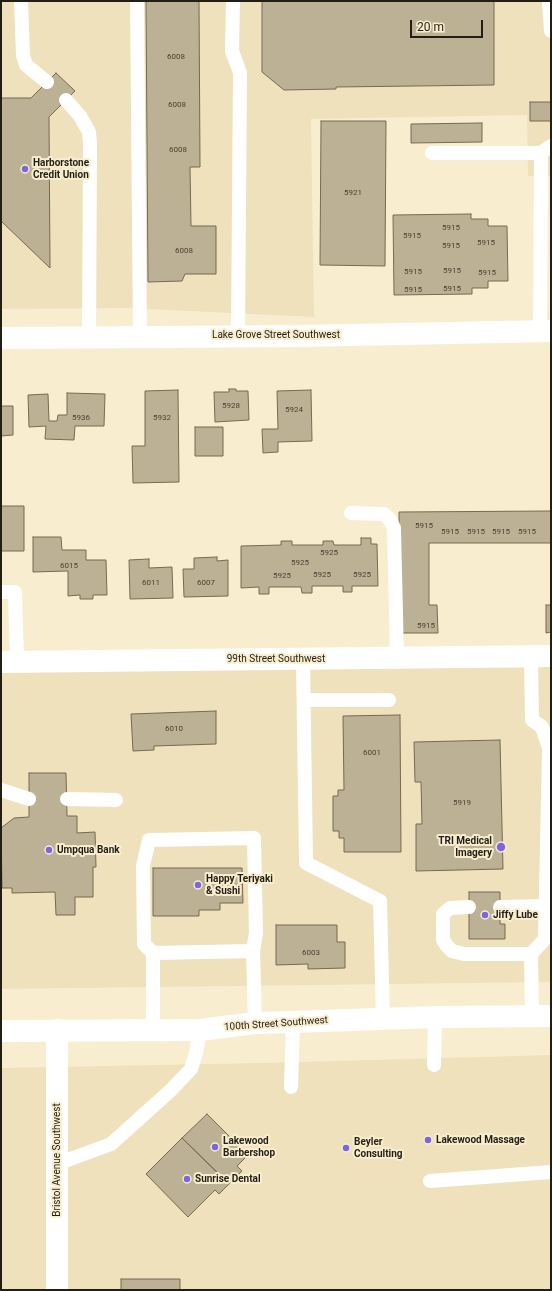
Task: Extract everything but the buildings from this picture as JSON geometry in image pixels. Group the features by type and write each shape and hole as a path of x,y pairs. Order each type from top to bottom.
{"street":[{"name":"Lake Grove Street Southwest","path":"1,338 238,335 301,336 545,332"},
{"name":"99th Street Southwest","path":"9,661 541,657"},
{"name":"100th Street Southwest","path":"1,1031 200,1030 255,1023 383,1018 542,1016"},
{"path":"542,1016 551,1031"},
{"name":"Bristol Avenue Southwest","path":"57,1030 57,1290"}],"lane":[{"path":"21,1 23,55 26,65 47,82"},
{"path":"137,1 140,336"},
{"path":"233,1 232,51 240,73 238,335"},
{"path":"551,3 549,3 551,31"},
{"path":"66,100 80,116 89,132 89,337"},
{"path":"432,154 546,150 545,332"},
{"path":"351,513 384,514 390,520 394,528 397,658"},
{"path":"1,592 15,592 9,661"},
{"path":"469,907 450,908 446,910 444,914 444,940 446,946 452,951 464,954 531,954 545,940 550,748 542,727 532,720 541,657"},
{"path":"303,659 306,863 380,901 383,1018"},
{"path":"304,700 388,700"},
{"path":"1,790 29,799"},
{"path":"66,799 116,800"},
{"path":"153,1030 153,953 144,944 143,866 149,840 254,838 256,933 253,951 255,1023"},
{"path":"500,907 546,906"},
{"path":"153,953 253,951"},
{"path":"531,954 542,1016"},
{"path":"434,1065 436,1017"},
{"path":"291,1087 293,1022"},
{"path":"57,1164 111,1144 170,1090 190,1069 196,1053 200,1030"},
{"path":"430,1181 551,1172"}],"shaded area":[{"path":"1,1 551,1 551,176 528,176 527,115 311,119 314,317 126,308 1,309"},
{"path":"551,667 551,982 1,989 1,672"},
{"path":"551,1055 551,1290 1,1290 1,1068"}],"place":[{"name":"Harborstone Credit Union","path":"25,169"},
{"name":"TRI Medical Imagery","path":"501,847"},
{"name":"Umpqua Bank","path":"49,850"},
{"name":"Happy Teriyaki & Sushi","path":"198,885"},
{"name":"Jiffy Lube","path":"485,915"},
{"name":"Lakewood Massage","path":"428,1140"},
{"name":"Lakewood Barbershop","path":"215,1147"},
{"name":"Beyler Consulting","path":"346,1148"},
{"name":"Sunrise Dental","path":"187,1179"}]}
